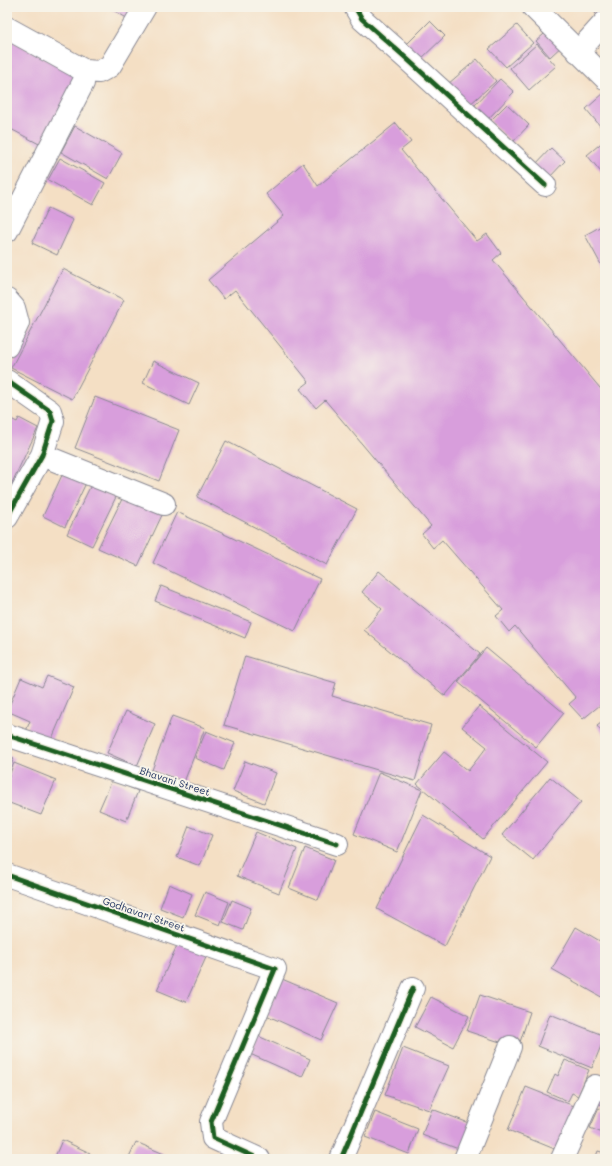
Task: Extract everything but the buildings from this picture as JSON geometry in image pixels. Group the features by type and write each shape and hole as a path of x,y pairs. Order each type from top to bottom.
{"street":[{"path":"7,28 85,71 99,72 110,66 146,7"},
{"path":"355,7 362,19 545,185"},
{"path":"534,7 605,78"},
{"path":"578,52 605,22"},
{"path":"7,231 83,83"},
{"path":"7,300 14,308 18,323 7,346"},
{"path":"7,381 50,411 53,421 42,455 7,517"},
{"path":"42,455 164,504"},
{"name":"Bhavani Street","path":"7,735 337,844"},
{"name":"Godhavari Street","path":"7,876 275,969 211,1122 213,1138 259,1159"},
{"path":"341,1159 413,988"},
{"path":"465,1159 510,1047"},
{"path":"562,1159 595,1086"}],"cycle path":[{"path":"355,7 362,19 545,185"},
{"path":"7,381 50,411 53,421 42,455 7,517"},
{"path":"7,735 337,844"},
{"path":"7,875 275,969 211,1122 213,1138 259,1159"},
{"path":"341,1159 413,988"}]}
